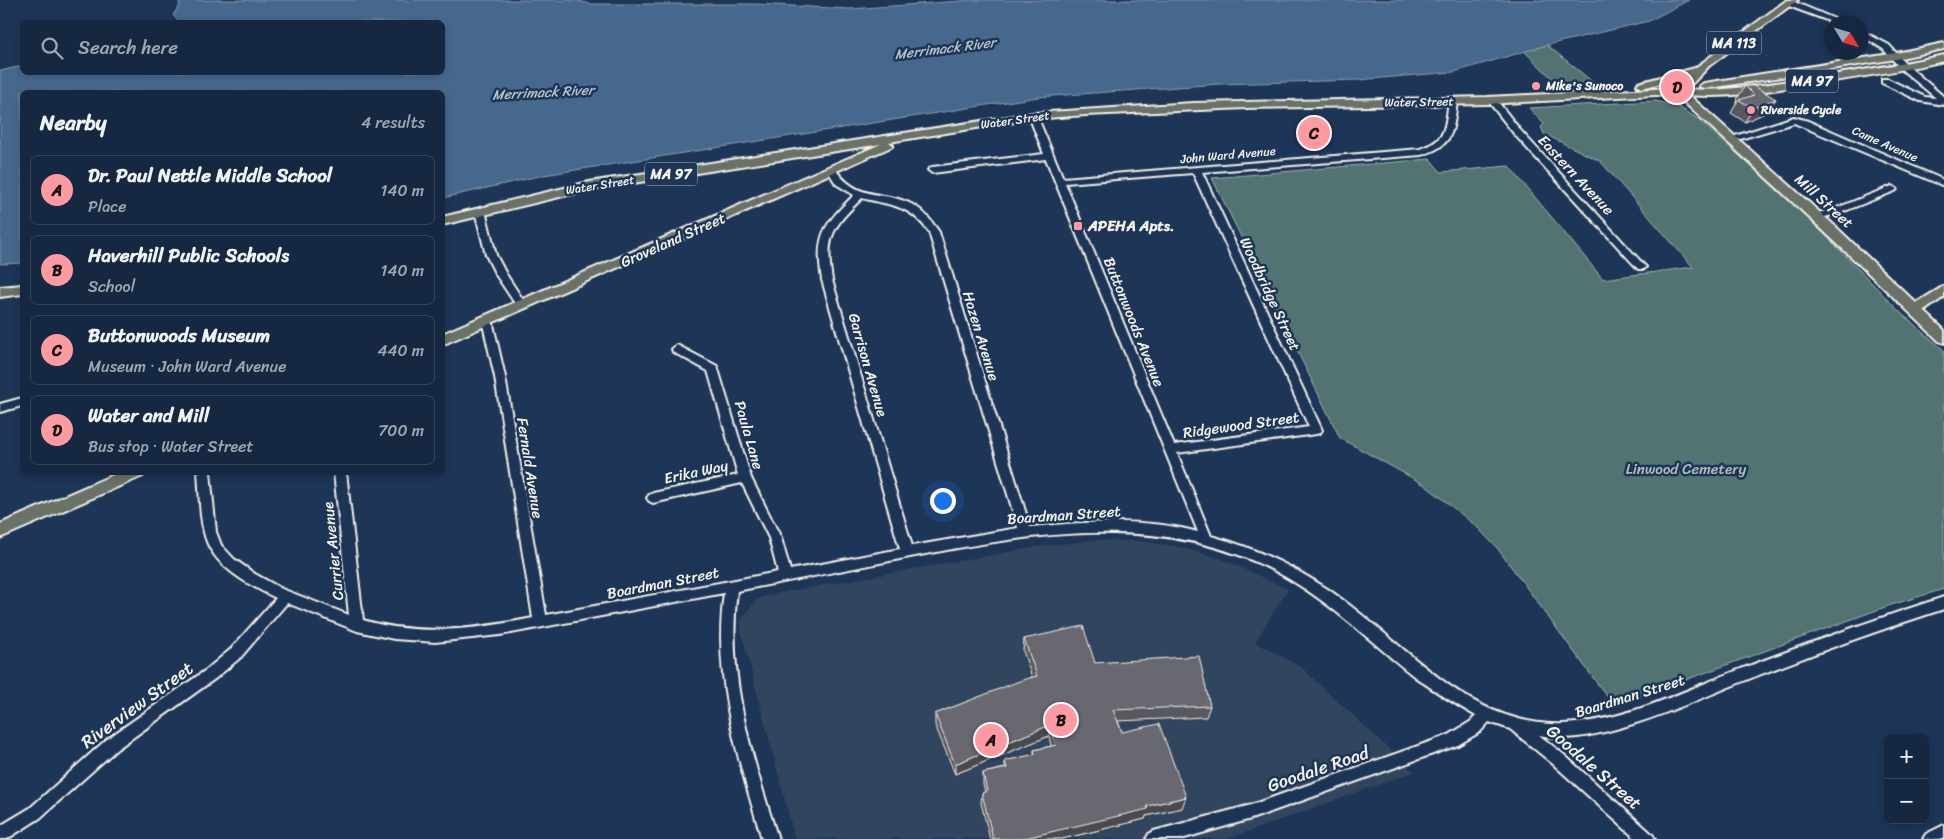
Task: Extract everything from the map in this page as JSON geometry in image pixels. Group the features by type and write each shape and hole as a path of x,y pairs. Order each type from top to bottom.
{"main road":[{"name":"Water Street","path":"445,220 589,186 1033,116 1095,110 1200,105 1492,100 1678,91 1698,70 1791,2"},
{"name":"MA 97","path":"1678,91 1720,82 1896,56 1944,46"},
{"name":"MA 97","path":"1678,91 1708,94 1749,90 1904,67 1944,58"},
{"name":"Water Street","path":"1596,95 1658,82 1698,70"},
{"name":"Mill Street","path":"1678,91 1817,216 1944,338"},
{"name":"Groveland Street","path":"445,339 832,171 902,138"},
{"path":"0,292 20,290"},
{"path":"1914,311 1944,291"},
{"path":"0,531 130,475"}],"street":[{"path":"1791,2 1824,16"},
{"path":"1869,37 1886,47 1904,67 1943,98"},
{"path":"1885,81 1923,99 1943,98"},
{"name":"Eastern Avenue","path":"1492,100 1518,133 1641,267"},
{"name":"John Ward Avenue","path":"1059,181 1433,150 1445,141 1453,101"},
{"name":"Buttonwoods Avenue","path":"1033,116 1207,540"},
{"name":"Came Avenue","path":"1730,138 1794,120 1944,183"},
{"path":"932,170 1049,156"},
{"name":"Woodbridge Street","path":"1196,170 1316,430"},
{"path":"832,171 838,181 858,195"},
{"path":"1817,216 1837,211 1892,188"},
{"name":"Hazen Avenue","path":"858,195 908,206 919,214 934,232 1025,532"},
{"name":"Garrison Avenue","path":"858,195 827,230 823,245 823,259 827,280 908,552"},
{"path":"480,211 491,254 501,275 522,306"},
{"name":"Fernald Avenue","path":"487,320 500,377 540,621"},
{"name":"Paula Lane","path":"677,349 713,369 745,478 771,529 785,575"},
{"path":"0,408 20,403"},
{"name":"Ridgewood Street","path":"1170,450 1316,430"},
{"name":"Boardman Street","path":"204,475 211,538 218,552 240,573 286,595 358,625 400,635 434,636 540,621 1025,532 1125,526 1152,527 1207,540 1248,553 1296,576 1369,628 1442,690 1486,716 1515,725 1558,731 1580,729 1620,719 1677,700 1870,626 1944,603"},
{"name":"Currier Avenue","path":"340,475 358,625"},
{"name":"Erika Way","path":"653,498 745,478"},
{"path":"731,586 726,612 725,639 729,674 737,722 770,839"},
{"name":"Riverview Street","path":"0,835 35,814 112,744 211,674 236,653 286,595"},
{"name":"Goodale Road","path":"1154,839 1251,812 1453,740 1475,727 1486,716"},
{"name":"Goodale Street","path":"1515,725 1558,759 1647,839"},
{"path":"1932,839 1944,833"}],"shaded area":[{"path":"1097,540 1140,541 1179,547 1222,559 1288,589 1255,642 1301,667 1414,772 1227,839 795,839 741,631 740,621 756,600 768,595 1042,546"}],"green space":[{"path":"1547,45 1599,87 1564,90 1524,51"},
{"name":"Linwood Cemetery","path":"1656,101 1679,107 1698,119 1806,215 1901,313 1944,350 1944,589 1888,606 1614,706 1498,549 1476,526 1425,485 1340,438 1212,178 1430,159 1441,172 1509,166 1603,279 1693,267 1600,161 1544,134 1541,127 1544,124 1529,108"}],"water":[{"name":"Merrimack River","path":"178,0 575,0 590,4 755,4 850,9 974,0 1689,0 1649,21 1547,45 1454,72 1358,80 1220,84 1038,97 544,175 445,198 445,90 20,90 20,263 0,264 0,71 20,66 20,75 445,75 445,20 177,20 173,15 180,5"}],"building":[{"path":"1745,86 1754,86 1776,99 1753,108 1739,100 1754,95"},
{"path":"1083,626 1095,663 1199,656 1210,706 1113,710 1122,732 1159,724 1186,797 1147,806 1148,809 1021,839 993,839 982,793 987,791 983,773 1007,768 1005,761 1035,754 1034,750 1056,745 1050,725 955,764 935,714 1037,676 1024,639"}],"place":[{"name":"Mike's Sunoco","path":"1536,86"},
{"name":"Water and Mill","path":"1677,87"},
{"name":"Riverside Cycle","path":"1751,110"},
{"name":"Buttonwoods Museum","path":"1314,133"},
{"name":"APEHA Apts.","path":"1078,226"},
{"name":"Haverhill Public Schools","path":"1061,720"},
{"name":"Dr. Paul Nettle Middle School","path":"991,740"}]}
